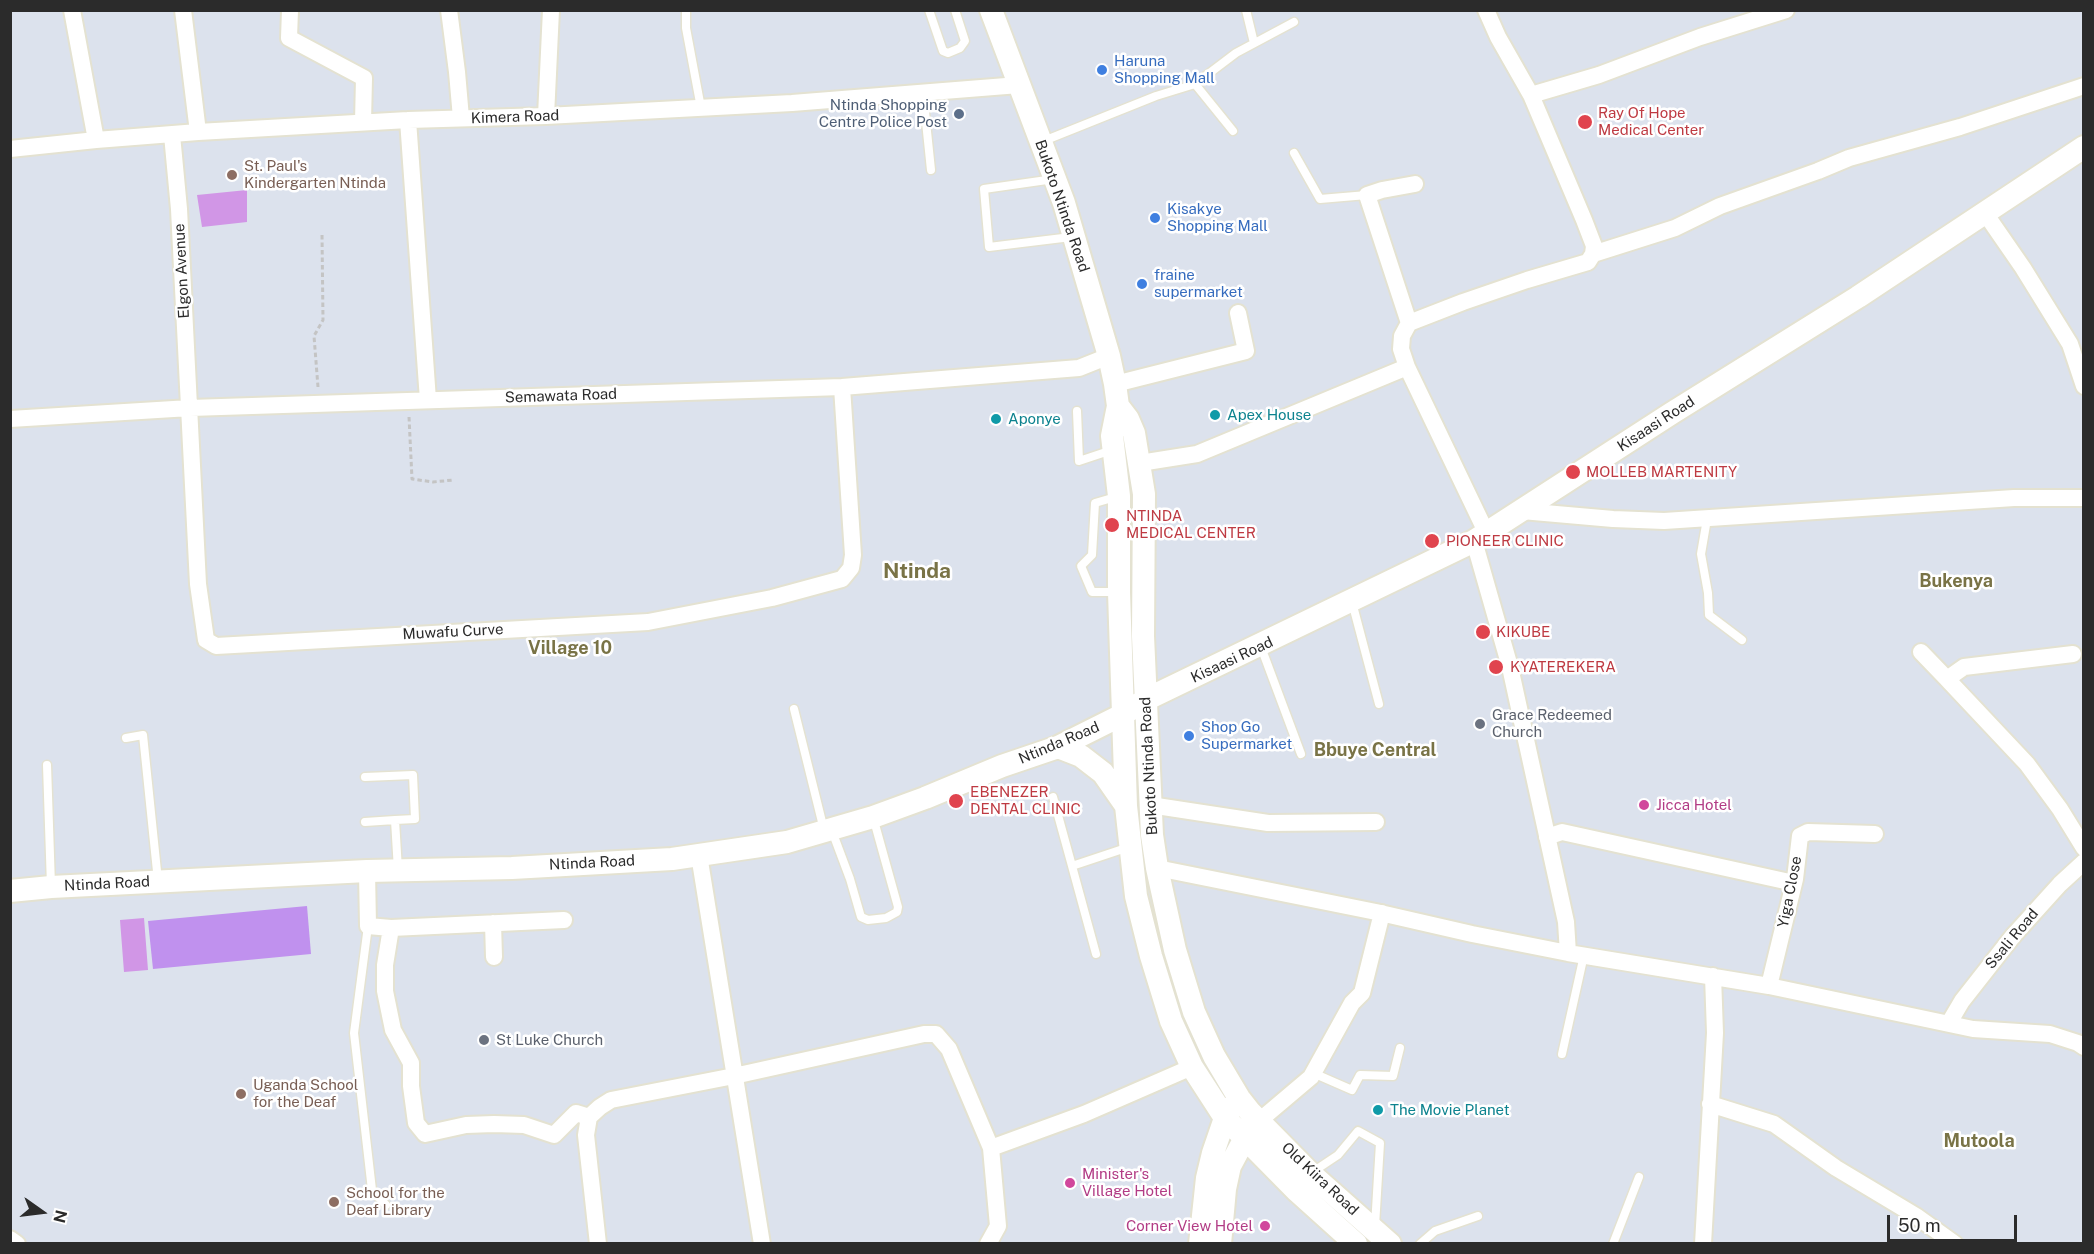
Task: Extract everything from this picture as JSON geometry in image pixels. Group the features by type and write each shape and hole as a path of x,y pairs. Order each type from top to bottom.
{"main road":[{"name":"Bukoto Ntinda Road","path":"992,10 1055,178 1109,356 1116,395 1113,450 1119,496 1119,592 1126,806 1137,896 1151,956 1171,1021 1192,1067 1225,1118"},
{"name":"Kisaasi Road","path":"1145,700 1481,538 1672,413 1858,297 2084,147"},
{"name":"Bukoto Ntinda Road","path":"1116,395 1134,433 1144,494 1145,700 1150,804 1157,868 1175,950 1194,1012 1214,1056 1250,1110"},
{"name":"Ntinda Road","path":"10,891 158,881 367,871 512,868 672,859 787,842 873,817 1058,747 1122,715 1145,700"},
{"path":"1058,747 1080,756 1103,773 1126,806"},
{"path":"1200,1244 1207,1178 1225,1118 1250,1110 1245,1138 1230,1166 1225,1189 1220,1244"},
{"name":"Old Kiira Road","path":"1250,1110 1311,1174 1383,1236"},
{"name":"Old Kiira Road","path":"1225,1118 1296,1190 1356,1244"}],"street":[{"path":"72,10 96,140"},
{"path":"183,10 198,132"},
{"path":"290,10 289,38 364,78 363,122"},
{"path":"449,10 460,118"},
{"path":"546,116 551,10"},
{"path":"1486,10 1498,38 1531,95 1584,220 1594,246 1593,254 1588,262 1516,283 1409,324 1402,336 1401,349 1481,538 1566,922 1576,954"},
{"path":"1531,95 1599,75 1700,37 1786,10"},
{"name":"Kimera Road","path":"10,149 198,132 363,122 701,108 1019,85"},
{"path":"1593,254 1675,228 1720,206 1849,158 1960,127 2084,86"},
{"path":"408,120 428,400"},
{"name":"Elgon Avenue","path":"172,135 179,210 189,408"},
{"path":"1409,324 1367,195 1415,184"},
{"path":"1985,213 2023,268 2070,344 2084,386"},
{"path":"1116,395 1246,351 1238,313"},
{"name":"Semawata Road","path":"10,419 189,408 842,387 1079,368 1109,356"},
{"path":"1140,463 1197,454 1407,367"},
{"name":"Muwafu Curve","path":"189,408 198,584 206,640 216,646 648,621 772,598 842,579 851,568 854,555 842,387"},
{"path":"1522,511 1664,521 2014,498 2084,498"},
{"path":"1921,652 2027,764 2060,809 2084,848"},
{"path":"1947,679 1964,667 2073,654"},
{"path":"1150,804 1268,823 1376,822"},
{"path":"1547,837 1562,832 1794,883"},
{"name":"Yiga Close","path":"1768,986 1794,883 1800,836 1808,832 1875,834"},
{"path":"699,855 762,1244"},
{"name":"Ssali Road","path":"1949,1023 1962,1001 2013,936 2060,884 2084,862"},
{"path":"1157,868 1382,913 1472,934 1768,986 1973,1029 2050,1034 2084,1047"},
{"path":"367,871 368,926 391,928 564,920"},
{"path":"1250,1110 1313,1073 1352,1003 1362,993 1382,913"},
{"path":"493,923 494,957"},
{"path":"391,928 385,964 385,991 393,1030 411,1063 411,1086 416,1123 425,1134 466,1125 494,1124 524,1125 554,1135 576,1113 589,1117"},
{"path":"1703,1244 1715,1033 1713,976"},
{"path":"598,1244 586,1135 589,1117 600,1107 611,1100 734,1076 924,1034 936,1034 949,1048 991,1148 998,1226 988,1244"},
{"path":"991,1148 1084,1114 1192,1067"},
{"path":"1710,1104 1774,1124 1836,1168 1916,1216 1955,1244"},
{"path":"10,1239 17,1244"}],"lane":[{"path":"686,10 686,28 701,108"},
{"path":"929,10 943,51 948,53 960,48 965,41 955,10"},
{"path":"1246,10 1254,43"},
{"path":"1041,142 1156,96 1195,84 1236,53 1294,22"},
{"path":"1195,84 1233,131"},
{"path":"924,93 931,170"},
{"path":"1294,153 1320,199 1367,195"},
{"path":"1055,178 984,189 989,247 1074,237"},
{"path":"1077,411 1079,461 1113,450"},
{"path":"1119,496 1095,503 1092,555 1081,566 1092,592 1119,592"},
{"path":"1707,519 1701,555 1708,593 1709,615 1742,640"},
{"path":"1352,602 1379,704"},
{"path":"1261,646 1301,754"},
{"path":"794,709 827,830 850,879 861,917 868,920 886,918 897,912 898,907 873,817"},
{"path":"126,738 143,735 158,881"},
{"path":"47,765 51,887"},
{"path":"365,777 413,776 415,819 365,822"},
{"path":"1053,797 1096,954"},
{"path":"395,820 398,870"},
{"path":"1072,866 1130,846"},
{"path":"368,926 354,1033 372,1190 386,1205"},
{"path":"1562,1054 1576,954"},
{"path":"1313,1073 1352,1090 1360,1075 1393,1076 1400,1048"},
{"path":"1311,1174 1338,1155 1358,1131 1380,1143 1383,1236"},
{"path":"1614,1244 1639,1177"},
{"path":"1420,1244 1435,1231 1478,1216"}],"path":[{"path":"317,404 318,378 314,336 323,320 322,234"},
{"path":"409,401 412,479 433,482 453,480"}],"shaded area":[{"path":"247,190 247,222 202,227 197,195"},
{"path":"307,906 311,954 153,969 148,921"},
{"path":"144,918 148,970 124,972 120,920"}],"place":[{"name":"Haruna Shopping Mall","path":"1102,70"},
{"name":"Ntinda Shopping Centre Police Post","path":"959,114"},
{"name":"Ray Of Hope Medical Center","path":"1585,122"},
{"name":"St. Paul's Kindergarten Ntinda","path":"232,175"},
{"name":"Kisakye Shopping Mall","path":"1155,218"},
{"name":"fraine supermarket","path":"1142,284"},
{"name":"Apex House","path":"1215,415"},
{"name":"Aponye","path":"996,419"},
{"name":"MOLLEB MARTENITY","path":"1573,472"},
{"name":"NTINDA MEDICAL CENTER","path":"1112,525"},
{"name":"PIONEER CLINIC","path":"1432,541"},
{"name":"KIKUBE","path":"1483,632"},
{"name":"KYATEREKERA","path":"1496,667"},
{"name":"Grace Redeemed Church","path":"1480,724"},
{"name":"Shop Go Supermarket","path":"1189,736"},
{"name":"EBENEZER DENTAL CLINIC","path":"956,801"},
{"name":"Jicca Hotel","path":"1644,805"},
{"name":"St Luke Church","path":"484,1040"},
{"name":"Uganda School for the Deaf","path":"241,1094"},
{"name":"The Movie Planet","path":"1378,1110"},
{"name":"Minister's Village Hotel","path":"1070,1183"},
{"name":"School for the Deaf Library","path":"334,1202"},
{"name":"Corner View Hotel","path":"1265,1226"}],"district":[{"name":"Ntinda","path":"917,572"},
{"name":"Bukenya","path":"1956,581"},
{"name":"Village 10","path":"570,648"},
{"name":"Bbuye Central","path":"1375,750"},
{"name":"Mutoola","path":"1979,1141"}]}
